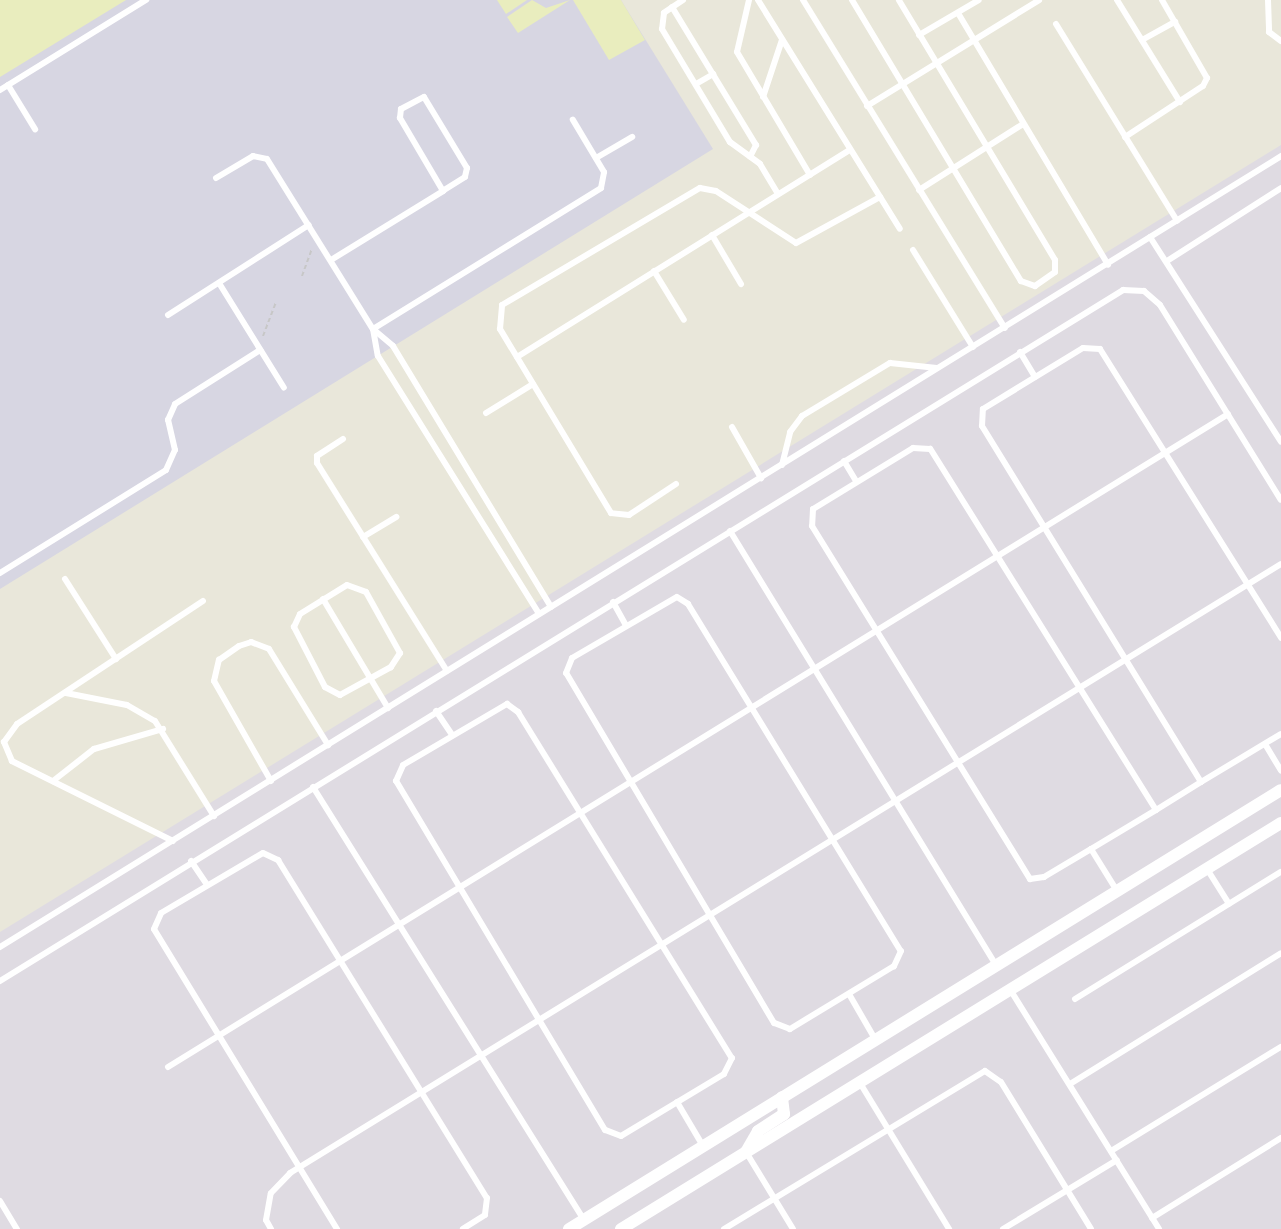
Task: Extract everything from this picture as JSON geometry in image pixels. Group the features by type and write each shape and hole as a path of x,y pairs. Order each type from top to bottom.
{"street":[{"path":"569,1229 1281,790"},
{"path":"621,1229 1281,823"},
{"path":"746,1152 758,1131 784,1114 782,1097"}],"lane":[{"path":"0,90 146,0"},
{"path":"683,0 662,17 662,29 730,142 750,157 778,194"},
{"path":"748,0 736,48 810,175"},
{"path":"758,0 900,230"},
{"path":"803,0 1005,328"},
{"path":"852,0 1023,285 1035,286 1053,275 1055,260 899,0"},
{"path":"919,34 979,0"},
{"path":"867,106 939,65 1037,0"},
{"path":"1117,0 1180,102"},
{"path":"1125,138 1203,86 1207,73 1162,0"},
{"path":"1268,0 1269,32 1281,41"},
{"path":"672,7 756,145 750,157"},
{"path":"957,13 1107,265"},
{"path":"1142,40 1175,22"},
{"path":"1056,24 1177,221"},
{"path":"763,97 783,40"},
{"path":"696,84 713,74"},
{"path":"8,85 35,129"},
{"path":"331,260 443,191 465,177 467,168 428,101 421,97 401,109 400,117 443,191"},
{"path":"373,329 597,191 605,176 573,120"},
{"path":"919,190 1023,124"},
{"path":"596,158 632,137"},
{"path":"517,357 750,210 850,150"},
{"path":"216,178 253,156 263,156 373,329 378,356 539,614"},
{"path":"0,947 1281,156"},
{"path":"676,484 629,515 611,513 499,323 510,297 700,188 750,210 790,242 801,243 880,197"},
{"path":"1167,261 1281,188"},
{"path":"168,315 309,225"},
{"path":"712,235 741,284"},
{"path":"1150,237 1281,442"},
{"path":"913,250 973,347"},
{"path":"654,271 684,320"},
{"path":"219,283 284,388"},
{"path":"0,981 191,861 1113,295 1144,291 1160,305 1281,500"},
{"path":"373,329 390,341 551,607"},
{"path":"1201,782 1044,528 980,417 987,406 1087,346 1100,349 1281,638"},
{"path":"0,573 166,470 176,450 168,420 175,404 259,348"},
{"path":"1020,352 1035,377"},
{"path":"782,465 790,432 802,416 890,363 937,368"},
{"path":"486,413 533,384"},
{"path":"168,1067 1228,414"},
{"path":"732,427 761,478"},
{"path":"431,438 444,431"},
{"path":"343,439 316,461 447,671"},
{"path":"1156,810 998,556 926,446 913,448 813,508 810,521 1026,877 1040,879 1156,810 1281,734"},
{"path":"844,461 856,481"},
{"path":"363,537 396,517"},
{"path":"730,531 996,966"},
{"path":"271,1229 266,1220 271,1193 300,1168 1082,690 1281,564"},
{"path":"65,579 116,659"},
{"path":"352,585 368,596 399,652 395,665 372,680 345,694 325,687 294,627 300,614 352,585"},
{"path":"672,598 685,601 902,951 898,963 790,1029 777,1026 630,783 565,669 572,658 626,625 672,598"},
{"path":"323,600 388,708"},
{"path":"172,841 12,761 4,742 13,728 203,601"},
{"path":"613,602 626,625"},
{"path":"271,781 214,681 219,660 239,646 251,642 269,650 328,745"},
{"path":"65,693 127,705 163,729 214,816"},
{"path":"503,705 516,708 732,1058 728,1071 621,1136 608,1134 459,888 395,776 403,765 452,735 503,705"},
{"path":"436,711 452,735"},
{"path":"53,781 94,749 163,729"},
{"path":"1264,744 1281,771"},
{"path":"313,787 584,1220"},
{"path":"1091,849 1117,891"},
{"path":"337,1229 154,929 157,916 258,855 272,853 489,1202 485,1215 463,1229"},
{"path":"191,861 207,885"},
{"path":"1206,868 1229,904"},
{"path":"1075,999 1281,872"},
{"path":"1070,1084 1281,953"},
{"path":"1011,991 1159,1229"},
{"path":"849,994 875,1039"},
{"path":"1111,1151 1281,1047"},
{"path":"724,1229 972,1075 992,1073 1091,1229"},
{"path":"860,1083 949,1229"},
{"path":"677,1102 703,1146"},
{"path":"1152,1218 1281,1138"},
{"path":"746,1152 793,1229"},
{"path":"1003,1229 1117,1160"},
{"path":"0,1201 17,1229"}],"path":[{"path":"302,276 317,238"},
{"path":"259,348 276,302"}],"shaded area":[{"path":"0,0 621,0 713,149 0,589"},
{"path":"1281,145 1281,1229 0,1229 0,932"}],"sand":[{"path":"0,0 126,0 0,77"},
{"path":"497,0 527,0 506,14"},
{"path":"532,0 546,8 570,0 518,33 507,17"},
{"path":"573,0 621,0 645,40 609,60"}]}
